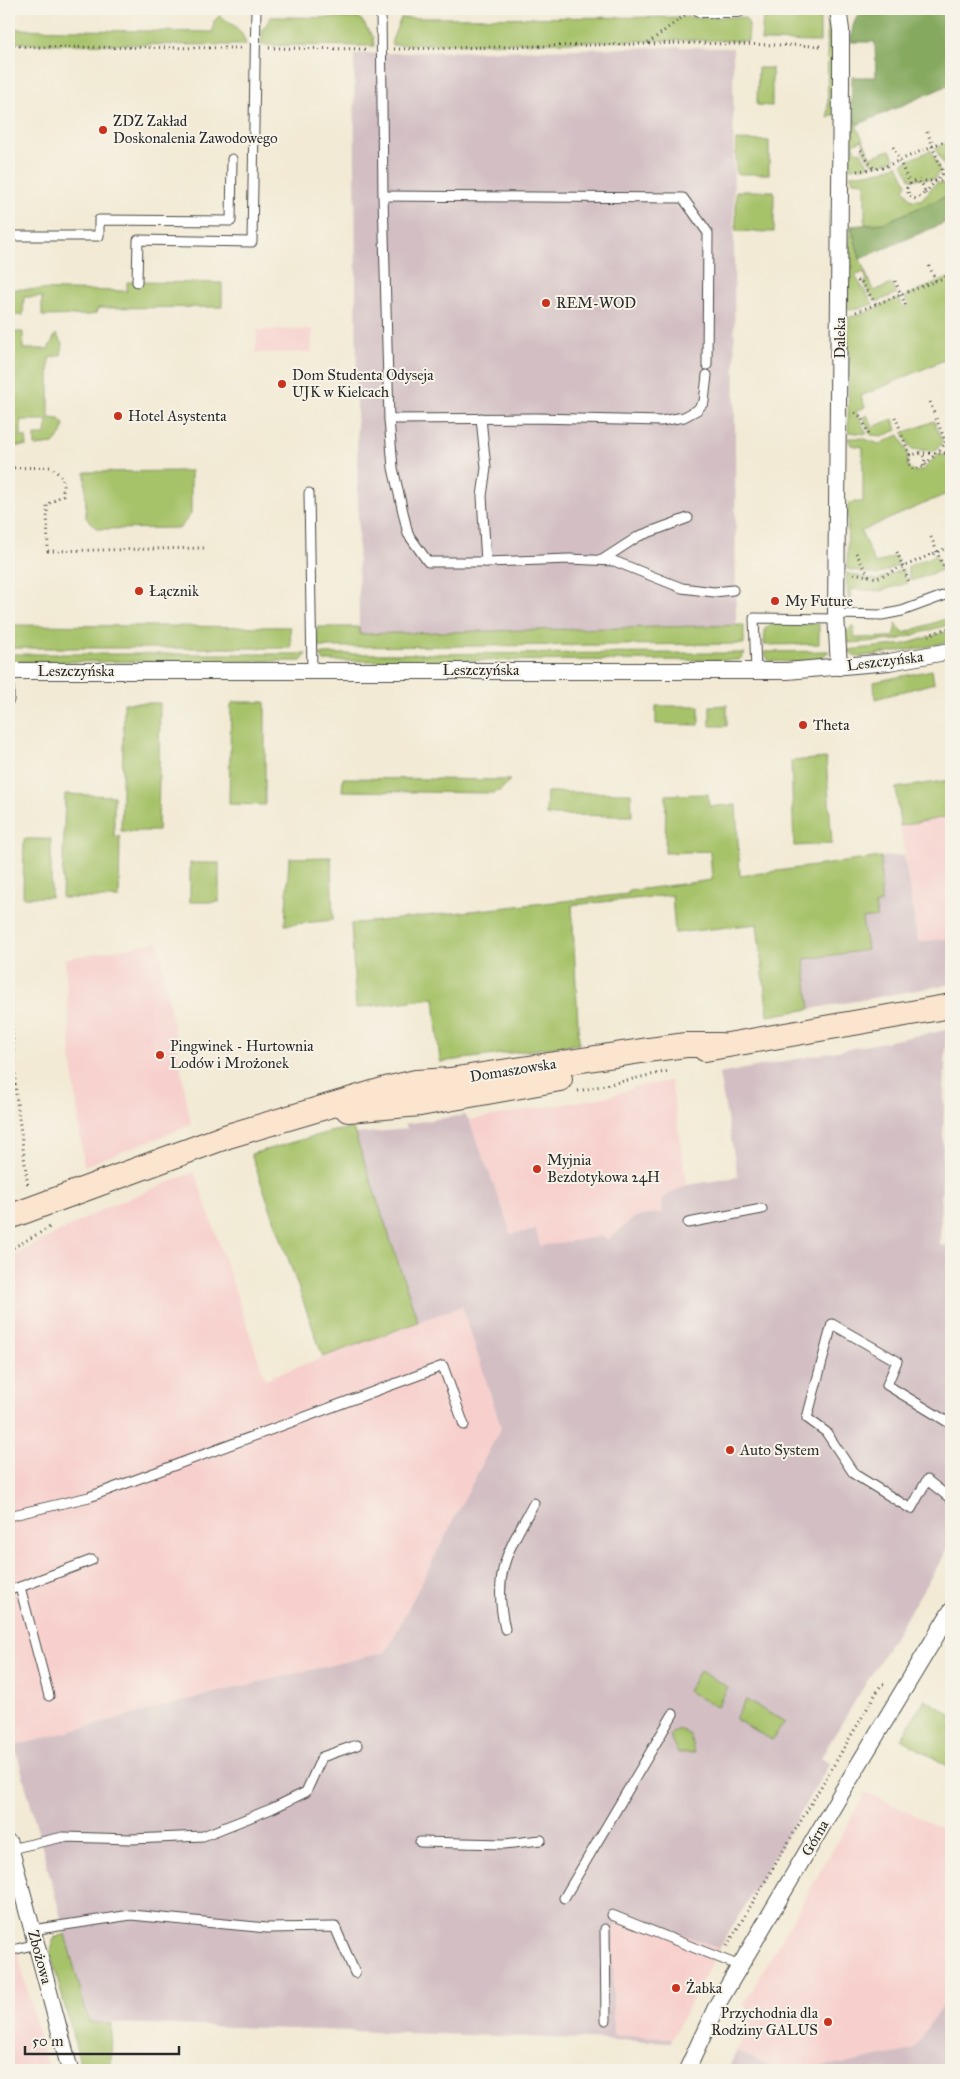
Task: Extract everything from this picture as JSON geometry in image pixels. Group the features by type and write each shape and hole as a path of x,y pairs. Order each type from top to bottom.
{"street":[{"path":"694,12 738,9"},
{"name":"Daleka","path":"838,9 841,30 836,616 839,667"},
{"name":"Leszczyńska","path":"9,671 756,671 839,667 889,662 951,651"},
{"name":"Domaszowska","path":"9,1217 172,1155 236,1133 358,1096 416,1082 450,1080 686,1045 720,1045 951,1006"},
{"name":"Domaszowska","path":"9,1232 84,1190"},
{"name":"Górna","path":"687,2070 717,2005 839,1797 951,1612"},
{"name":"Zbożowa","path":"10,1846 70,2070"}],"lane":[{"path":"137,282 138,240 252,242 256,9"},
{"path":"381,9 383,196 389,419 393,468 408,534 428,562 569,559 614,561 682,588 714,592 733,590"},
{"path":"9,236 99,236 99,220 231,221 232,160"},
{"path":"383,196 683,198 708,233 707,365"},
{"path":"389,419 481,418 661,421 677,418 698,410 704,402 707,375"},
{"path":"481,418 486,468 482,496 486,562"},
{"path":"309,494 312,671"},
{"path":"602,560 639,536 688,518"},
{"path":"756,671 754,618 882,615 902,611 951,593"},
{"path":"9,671 9,681"},
{"path":"9,686 9,700"},
{"path":"688,1223 762,1210"},
{"path":"951,1424 887,1385 897,1361 832,1324 807,1418 826,1432 854,1474 911,1509 926,1480 951,1499"},
{"path":"9,1516 88,1497 444,1366 464,1425"},
{"path":"505,1629 501,1608 502,1570 510,1548 534,1503"},
{"path":"9,1590 92,1560"},
{"path":"20,1587 48,1696"},
{"path":"564,1898 673,1714"},
{"path":"10,1846 63,1837 132,1839 203,1836 271,1810 306,1792 322,1757 357,1745"},
{"path":"420,1842 504,1844 541,1840"},
{"path":"9,1951 34,1937 131,1915 267,1928 335,1926 356,1973"},
{"path":"612,1915 740,1966"},
{"path":"605,1929 606,2020"}],"path":[{"path":"647,44 694,12"},
{"path":"9,45 30,47 381,49 647,44 824,46"},
{"path":"927,132 943,171 950,182"},
{"path":"839,173 882,168 951,138"},
{"path":"893,146 910,184"},
{"path":"861,150 874,169"},
{"path":"950,182 934,181 919,181 910,184 907,188 909,196 916,199 923,195 934,181 943,171 951,164"},
{"path":"919,181 924,188 923,195"},
{"path":"929,266 936,281"},
{"path":"840,313 858,312 877,306 951,275"},
{"path":"858,283 861,281 877,306"},
{"path":"894,281 906,306"},
{"path":"910,455 917,452 951,452 930,402"},
{"path":"861,417 870,437"},
{"path":"895,417 910,455 908,461 913,469 920,469 924,466 951,437"},
{"path":"944,437 951,437"},
{"path":"917,452 925,458 924,466"},
{"path":"9,468 51,467 63,478 64,495 47,505 48,551 204,548"},
{"path":"931,538 944,569"},
{"path":"837,570 877,578 951,546"},
{"path":"897,552 909,582"},
{"path":"9,974 16,1094 28,1194"}],"shaded area":[{"path":"675,47 733,48 736,625 359,634 354,54"},
{"path":"312,329 312,352 256,353 257,330"},
{"path":"951,816 951,938 918,942 900,826"},
{"path":"904,855 918,942 951,938 951,984 810,1009 804,959 867,950 862,919 875,904 881,903 881,857"},
{"path":"158,942 191,1125 84,1166 71,1055 65,959"},
{"path":"946,1030 940,1245 951,1246 951,1544 821,1757 830,1763 719,1949 625,1911 613,1930 613,2035 672,2038 671,2042 89,2022 15,1746 210,1694 386,1652 501,1427 462,1306 418,1322 355,1134 407,1129 404,1124 465,1115 469,1120 506,1217 510,1234 536,1230 540,1246 604,1236 607,1240 635,1217 663,1212 661,1199 687,1185 738,1177 719,1074"},
{"path":"671,1081 687,1185 661,1199 663,1212 635,1217 607,1240 604,1236 540,1246 509,1234 506,1217 469,1120 611,1096 635,1087"},
{"path":"195,1172 265,1379 462,1305 501,1427 386,1652 210,1694 15,1746 9,1722 9,1258 107,1207"},
{"path":"866,1792 951,1833 951,1993 912,2050 848,2063 781,2070 736,2051 752,2018 744,2004"},
{"path":"625,1911 719,1949 672,2038 613,2035 613,1930"},
{"path":"9,1919 48,2070 9,2070"},
{"path":"951,1993 951,2070 784,2070 848,2063 912,2050"},
{"path":"736,2051 750,2057 781,2070 728,2070"}],"green space":[{"path":"867,9 951,9 951,84 857,125 851,114 852,77 876,77 875,42 851,42 856,19"},
{"path":"820,15 820,42 761,41 763,17"},
{"path":"219,16 236,28 245,40 246,45 27,44 9,41 9,29 213,32 214,21"},
{"path":"271,17 360,18 373,37 374,46 261,45 263,29"},
{"path":"401,18 745,18 749,24 748,41 693,40 392,45 392,40"},
{"path":"827,19 834,28 834,115 828,118"},
{"path":"758,68 772,68 772,106 757,105"},
{"path":"851,114 871,157 890,150 895,160 874,165 862,149 866,148 862,140 853,144 857,152 860,151 870,166 850,168"},
{"path":"736,140 769,141 769,174 736,174"},
{"path":"951,141 951,161 944,165 935,148"},
{"path":"931,150 940,171 934,179 910,179 903,163"},
{"path":"898,164 907,184 904,189 911,200 921,200 936,183 951,184 951,194 883,223 865,224 865,182 853,181 850,175 882,171"},
{"path":"736,191 774,191 774,232 736,231"},
{"path":"951,194 951,220 860,259 851,226 883,223"},
{"path":"851,226 860,259 873,291 892,284 897,293 877,302 868,292 864,282 867,281 864,272 855,276 873,304 848,310 849,235"},
{"path":"951,277 951,357 861,396 865,407 856,411 867,434 848,432 849,317 860,315 899,298 903,307 908,306 905,296"},
{"path":"127,282 222,283 222,307 98,308 96,313 90,315 42,316 42,297 24,297 23,315 9,315 9,289 127,291"},
{"path":"9,332 23,332 23,349 48,349 56,334 63,344 61,355 49,358 49,418 59,419 64,424 62,434 53,444 35,446 35,435 46,435 47,420 21,420 21,437 26,437 27,446 9,446"},
{"path":"867,415 873,427 893,419 897,430 883,436 871,435 863,417"},
{"path":"934,421 943,442 935,451 911,449 903,433"},
{"path":"899,435 908,454 908,465 915,472 924,469 937,455 951,455 951,492 861,531 875,564 895,556 899,565 877,575 847,569 848,505 852,502 863,502 863,447 851,445 848,438 862,438 879,444"},
{"path":"191,471 191,514 180,528 97,529 86,518 85,472"},
{"path":"936,555 942,570 911,581 907,567"},
{"path":"903,569 907,583 880,591 852,589 850,600 848,598 846,573 877,580"},
{"path":"951,617 951,624 896,640 847,643 845,634 853,625 855,638 894,637 896,624 904,633"},
{"path":"771,624 819,624 819,644 764,645 765,629"},
{"path":"9,625 290,627 291,648 9,648"},
{"path":"744,625 744,644 318,647 317,627 359,627 360,634"},
{"path":"951,630 951,641 922,648 857,657 847,650 906,644"},
{"path":"829,651 817,659 801,662 769,661 764,652"},
{"path":"745,653 739,660 324,661 319,654"},
{"path":"9,654 307,654 301,661 9,662"},
{"path":"932,670 934,683 875,699 874,682"},
{"path":"233,702 265,702 265,805 229,804 231,705"},
{"path":"124,703 160,703 158,831 121,831"},
{"path":"727,705 727,726 710,726 710,706"},
{"path":"656,706 699,706 699,725 656,724"},
{"path":"826,758 832,844 794,846 791,761"},
{"path":"343,778 510,780 501,790 494,793 342,791"},
{"path":"951,780 951,816 900,826 896,788"},
{"path":"547,792 631,793 632,816 546,815"},
{"path":"65,794 114,796 114,836 120,836 119,898 62,898"},
{"path":"708,794 709,806 736,805 740,876 881,857 881,903 875,905 877,917 862,919 867,950 804,959 810,1009 768,1016 757,924 675,933 672,895 572,905 579,1044 440,1062 434,998 356,1008 351,924 628,894 628,891 712,880 710,851 665,853 666,795"},
{"path":"24,839 51,839 51,897 23,897"},
{"path":"331,857 333,920 285,925 289,858"},
{"path":"190,863 219,863 219,902 190,902"},
{"path":"353,1128 418,1322 323,1357 251,1154 329,1132"},
{"path":"700,1671 728,1687 717,1707 687,1691"},
{"path":"925,1699 951,1715 951,1768 901,1739"},
{"path":"746,1700 785,1722 772,1740 735,1719"},
{"path":"680,1729 690,1735 694,1753 678,1753 670,1737 672,1733"},
{"path":"65,1934 89,2022 112,2024 111,2070 82,2070 50,1951 54,1938"}],"place":[{"name":"ZDZ Zakład Doskonalenia Zawodowego","path":"103,130"},
{"name":"REM-WOD","path":"546,303"},
{"name":"Dom Studenta Odyseja UJK w Kielcach","path":"282,384"},
{"name":"Hotel Asystenta","path":"118,416"},
{"name":"Łącznik","path":"139,591"},
{"name":"My Future","path":"775,601"},
{"name":"Theta","path":"803,725"},
{"name":"Pingwinek - Hurtownia Lodów i Mrożonek","path":"160,1055"},
{"name":"Myjnia Bezdotykowa 24H","path":"537,1169"},
{"name":"Auto System","path":"730,1450"},
{"name":"Żabka","path":"676,1988"},
{"name":"Przychodnia dla Rodziny GALUS","path":"828,2022"}]}
